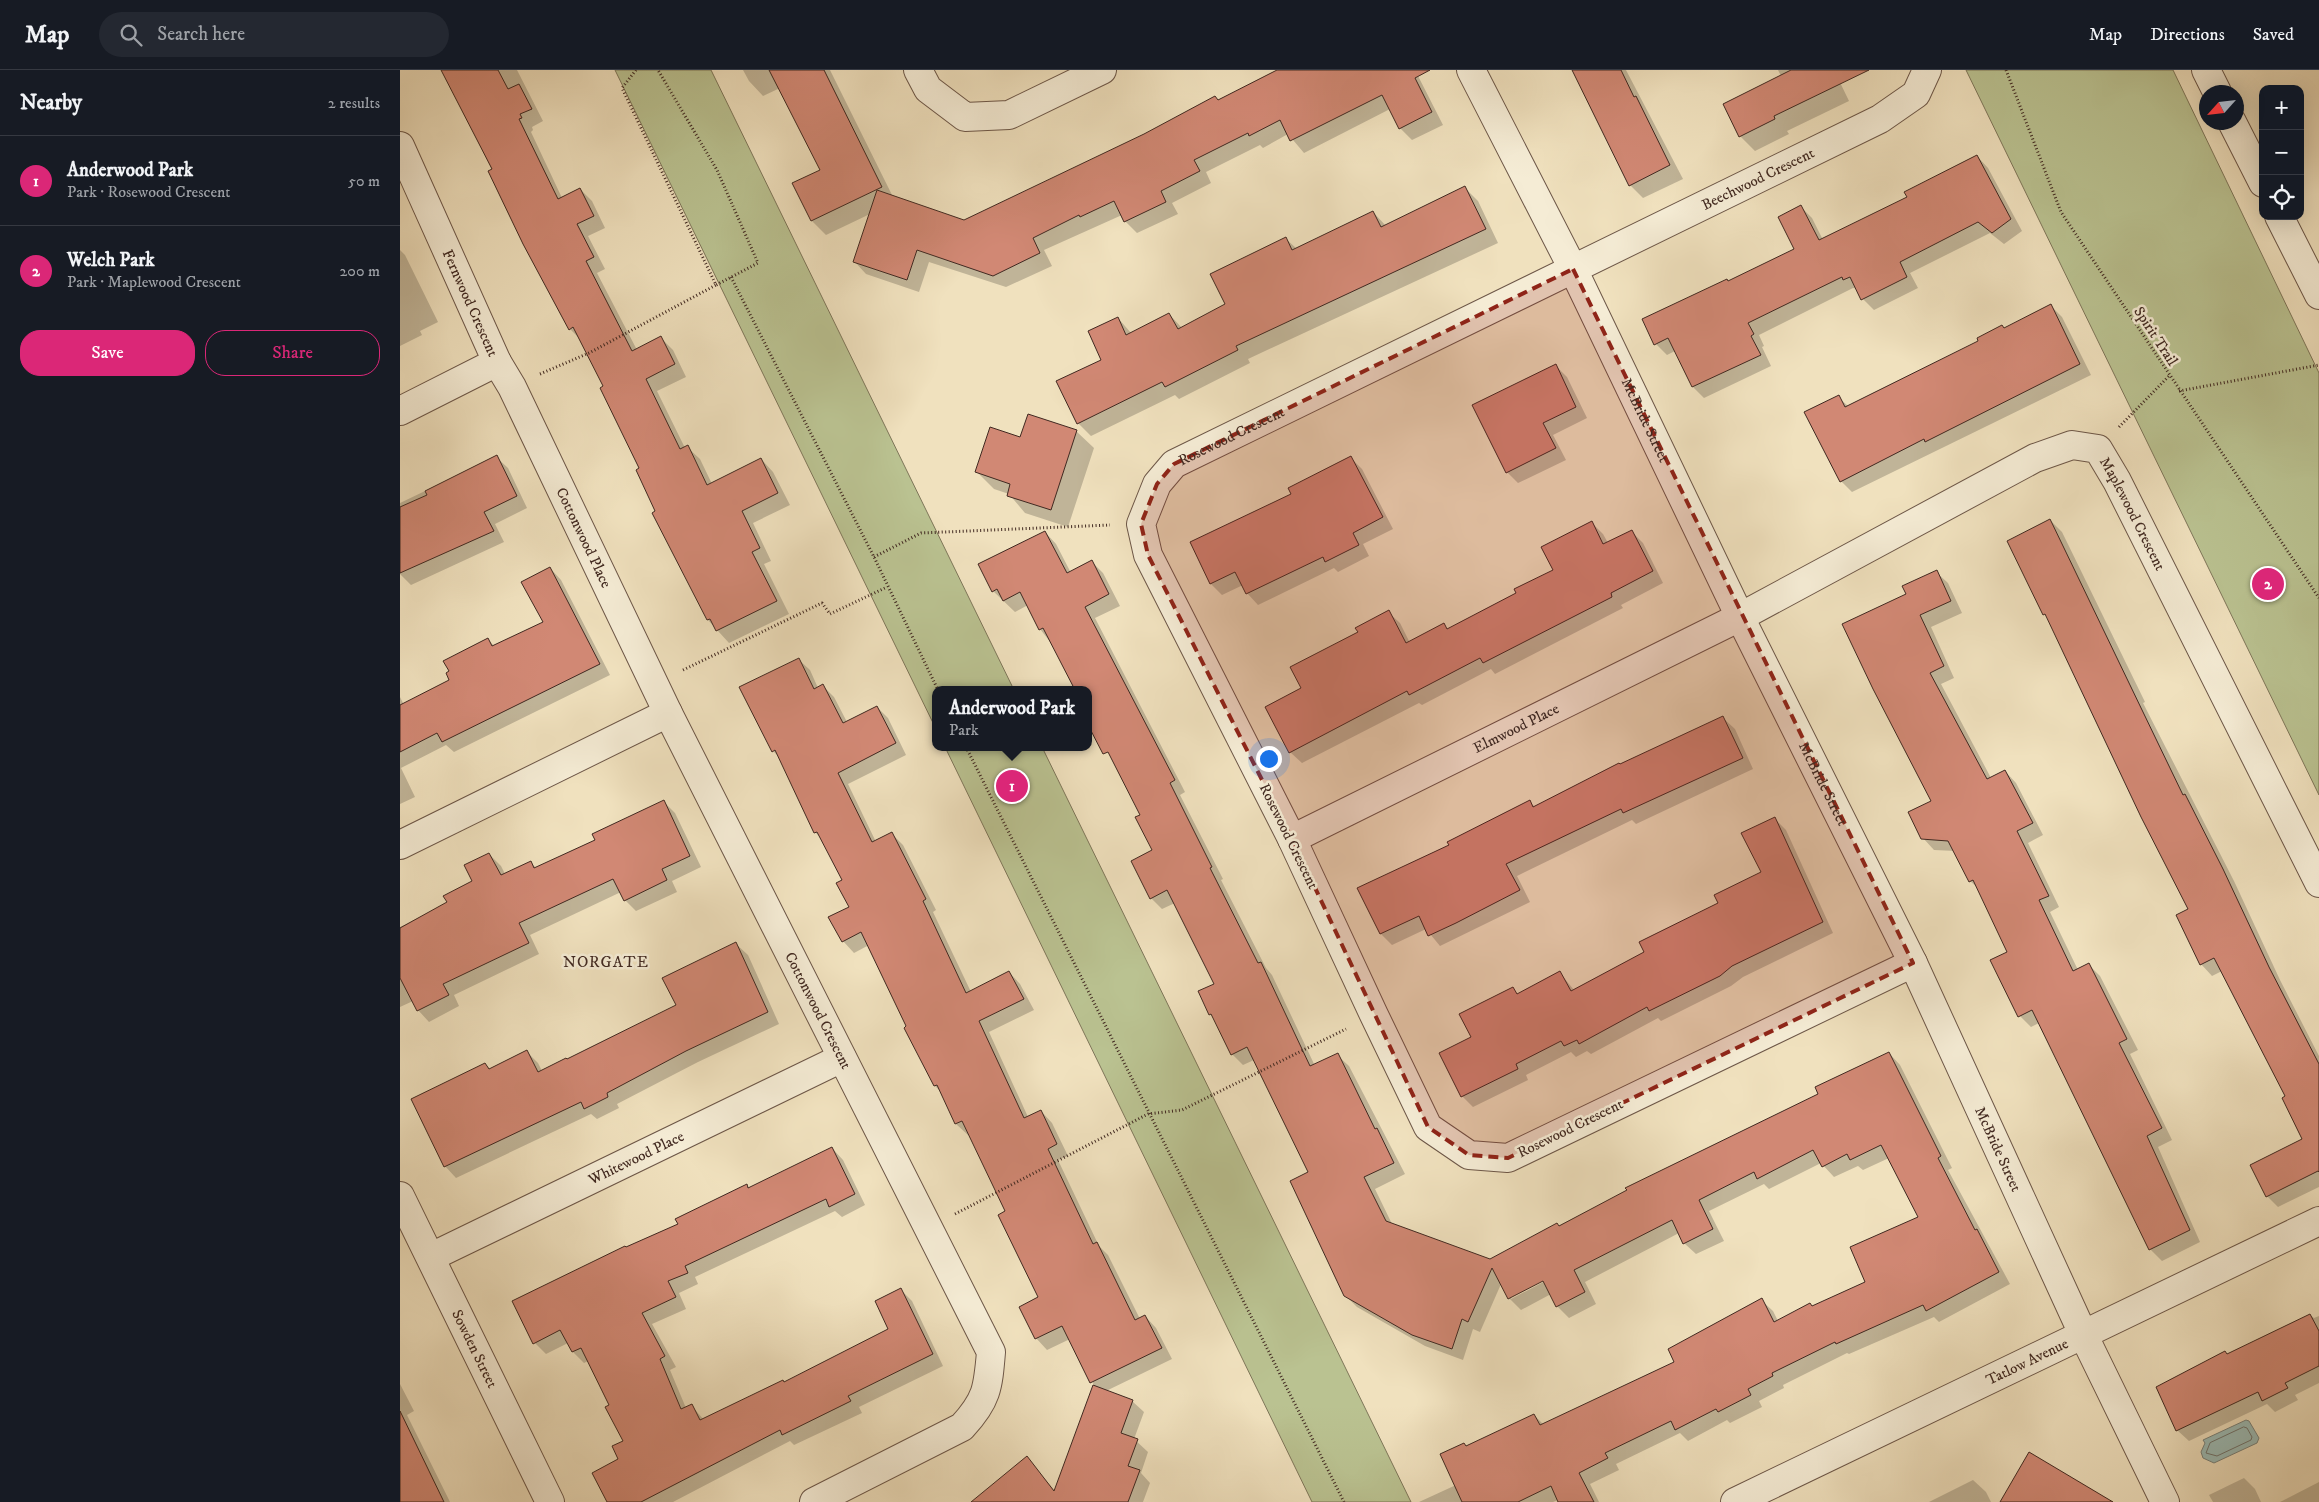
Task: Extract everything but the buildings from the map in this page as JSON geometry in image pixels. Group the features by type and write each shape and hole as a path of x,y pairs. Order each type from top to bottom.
{"street":[{"path":"918,70 928,89 965,117 1009,115 1102,70"},
{"name":"McBride Street","path":"1471,70 1573,269 1740,617 1913,963 2083,1334 2165,1502"},
{"name":"Beechwood Crescent","path":"1573,269 1880,119 1916,94 1926,70"},
{"path":"2206,70 2214,85"},
{"path":"2236,130 2259,175"},
{"name":"Fernwood Crescent","path":"400,146 497,362 400,411"},
{"path":"2281,220 2319,295"},
{"name":"Rosewood Crescent","path":"1573,269 1174,464 1157,484 1140,524 1148,555 1292,839 1428,1127 1469,1155 1508,1158 1913,963"},
{"name":"Cottonwood Place","path":"497,362 512,387 668,713"},
{"name":"Maplewood Crescent","path":"1740,617 2035,458 2072,445 2098,449 2117,481 2319,883"},
{"name":"Elmwood Place","path":"1292,839 1740,617"},
{"path":"400,845 668,713"},
{"name":"Cottonwood Crescent","path":"668,713 991,1352 989,1384 979,1409 962,1427 814,1502"},
{"name":"Whitewood Place","path":"431,1257 842,1058"},
{"name":"Sowden Street","path":"400,1196 550,1502"},
{"name":"Tatlow Avenue","path":"1735,1502 2319,1221"}],"path":[{"path":"636,70 622,88 716,285"},
{"path":"512,387 589,353 758,263 717,170 658,70"},
{"name":"Spirit Trail","path":"2006,70 2061,212 2319,598"},
{"path":"731,277 874,558 936,686"},
{"path":"2179,391 2319,364"},
{"path":"2098,449 2169,376"},
{"path":"874,558 921,533 1140,524"},
{"path":"668,713 681,671 822,603 830,614 887,587"},
{"path":"968,751 1148,1114 1344,1502"},
{"path":"928,1228 1148,1114 1182,1110 1374,1015"}],"highlighted area":[{"path":"1573,269 1913,963 1508,1158 1469,1155 1428,1127 1292,839 1148,555 1141,524 1157,484 1174,464"}],"green space":[{"path":"615,70 711,70 1012,686 932,686 932,721"},
{"path":"1966,70 2173,70 2199,124 2199,130 2202,130 2319,373 2319,795"},
{"path":"947,751 1044,751 1411,1502 1312,1502"}],"water":[{"path":"2246,1420 2249,1421 2259,1438 2257,1443 2214,1463 2203,1458 2201,1452 2205,1443 2203,1440"}],"place":[{"name":"Welch Park","path":"2268,584"},
{"name":"Anderwood Park","path":"1012,786"}],"district":[{"name":"NORGATE","path":"606,961"}]}
